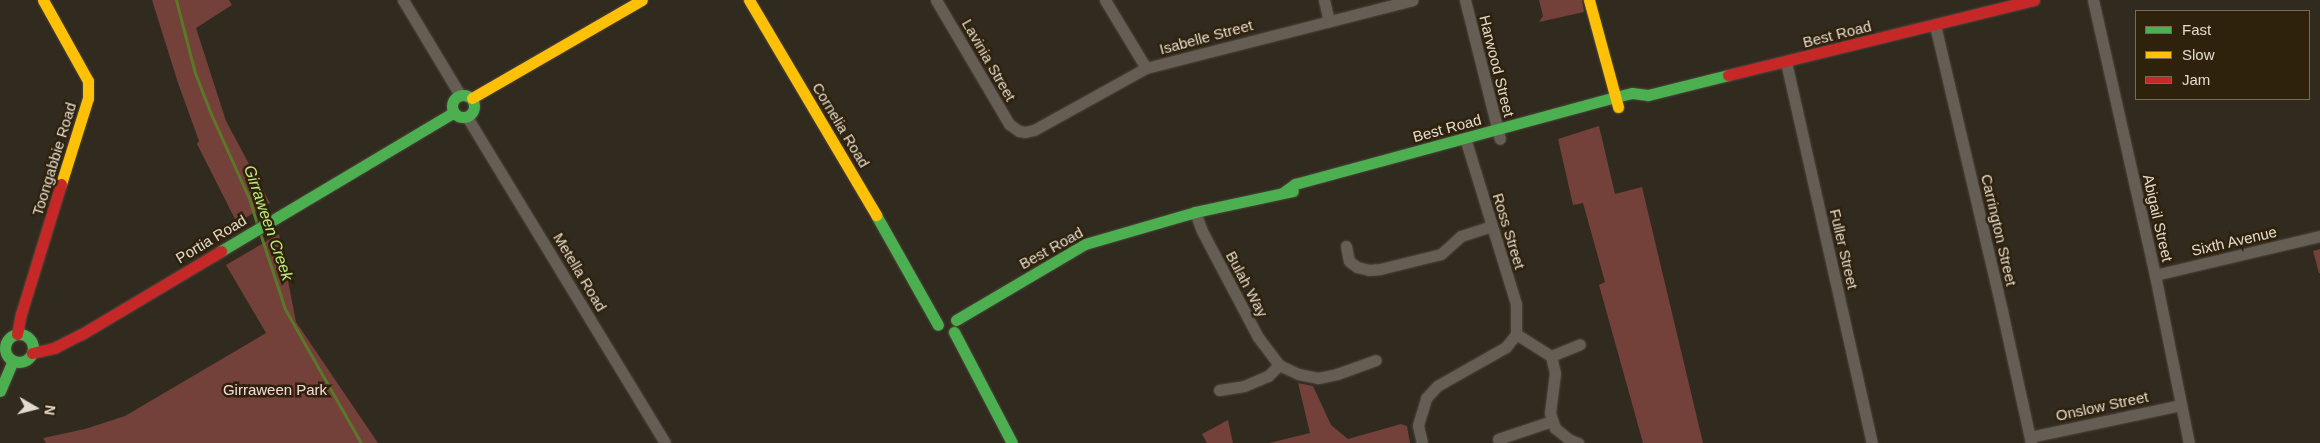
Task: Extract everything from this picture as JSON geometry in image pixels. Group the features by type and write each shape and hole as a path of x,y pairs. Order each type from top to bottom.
{"main road":[{"name":"Toongabbie Road","path":"17,334 21,314 88,98 88,81 43,0"},
{"path":"466,97 474,109 467,117 460,117 454,112 452,102 466,97 642,0"},
{"name":"Cornelia Road","path":"749,0 906,266 947,325 1012,443"},
{"path":"1589,0 1616,102"},
{"name":"Best Road","path":"947,325 1085,244 1195,212 1284,192 1295,184 1466,143 1616,102 1632,94 1648,95 2034,0"},
{"name":"Portia Road","path":"32,353 68,342 454,112"},
{"path":"17,334 24,335 30,339 33,346 32,353 22,362 13,361 6,354 6,344 12,336 17,334"},
{"path":"0,391 13,361"}],"street":[{"path":"403,0 466,97"},
{"name":"Lavinia Street","path":"936,0 1009,124 1019,131"},
{"path":"1105,0 1146,68"},
{"path":"1324,0 1329,21"},
{"name":"Isabelle Street","path":"1019,131 1034,130 1146,68 1412,0"},
{"name":"Harwood Street","path":"1465,0 1499,134"},
{"name":"Abigail Street","path":"2093,0 2155,275 2189,443"},
{"name":"Carrington Street","path":"1935,25 2030,440"},
{"name":"Fuller Street","path":"1786,62 1872,443"},
{"name":"Metella Road","path":"467,117 666,443"},
{"name":"Ross Street","path":"1466,143 1516,304 1516,334"},
{"name":"Bulah Way","path":"1195,212 1202,231 1258,337 1279,365"},
{"path":"1346,246 1350,261 1353,264 1363,270 1380,269 1441,254 1461,236 1491,226"},
{"name":"Sixth Avenue","path":"2155,275 2320,236"},
{"path":"1422,443 1418,425 1426,398 1437,386 1506,347 1516,334 1551,356 1555,373 1550,413 1552,421 1555,428 1570,440 1578,443"},
{"path":"1551,356 1580,344"},
{"path":"1219,390 1244,386 1268,376 1279,365 1298,374 1318,378 1337,374 1376,360"},
{"name":"Onslow Street","path":"2030,440 2180,405"},
{"path":"1498,439 1552,421"}],"green space":[{"path":"152,0 229,0 232,5 196,28 226,121 270,203 237,223 197,144 199,141 178,83"},
{"path":"1539,0 1582,0 1584,12 1539,22 1543,16"},
{"path":"1599,126 1615,194 1642,187 1703,443 1643,443 1599,285 1605,282 1583,203 1573,205 1558,139"},
{"name":"Girraween Park","path":"279,234 296,322 378,443 46,443 43,438 85,429 125,416 266,333 226,265"},
{"path":"2320,249 2320,273 2319,273 2313,251"},
{"path":"1298,383 1313,386 1331,425 1348,439 1401,424 1407,426 1410,443 1269,443 1310,433"},
{"path":"1228,420 1233,443 1207,443 1202,434"}],"waterway":[{"name":"Girraween Creek","path":"176,0 195,73 211,114 249,198 257,224"},
{"name":"Girraween Creek","path":"260,233 285,309 361,443"}],"traffic: fast":[{"path":"1284,192 1295,184 1615,97 1632,93 1648,95 1728,75"},
{"path":"459,95 467,95 474,102 474,106 474,110 467,117 459,117 452,110 452,102 459,95"},
{"path":"221,251 454,112"},
{"path":"956,320 1085,244 1195,212 1293,191"},
{"path":"876,215 938,325"},
{"path":"954,332 1012,443"},
{"path":"19,334 29,338 33,348 29,358 19,362 9,358 5,348 9,338 19,334"},
{"path":"0,391 13,361"}],"traffic: slow":[{"path":"43,0 88,81 88,98 61,184"},
{"path":"472,98 642,0"},
{"path":"749,0 876,215"},
{"path":"1589,0 1618,107"}],"traffic: jam":[{"path":"1728,75 2034,0"},
{"path":"17,334 21,314 61,184"},
{"path":"32,353 54,348 82,334 221,251"}]}
